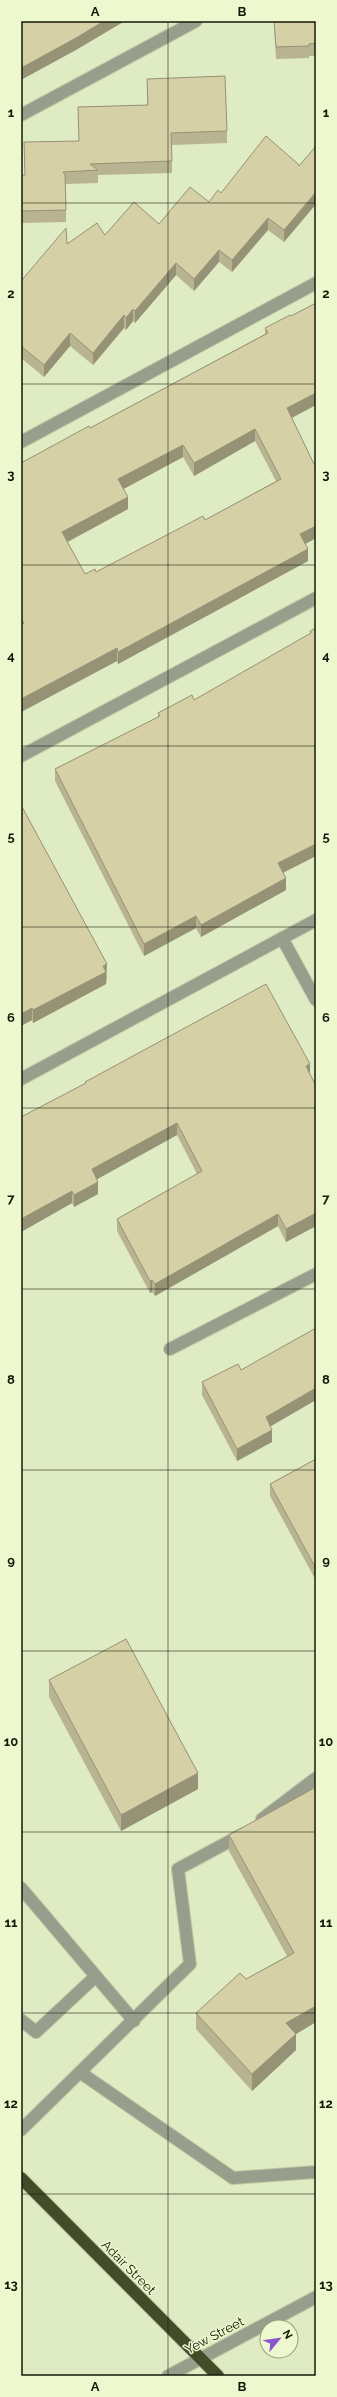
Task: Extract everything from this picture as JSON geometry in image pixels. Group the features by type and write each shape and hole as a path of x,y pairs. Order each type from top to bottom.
{"highway":[{"name":"Adair Street","path":"21,2178 218,2376"}],"street":[{"path":"21,115 196,21"},
{"path":"21,442 316,283"},
{"path":"21,756 316,598"},
{"path":"21,1078 316,920"},
{"path":"282,938 316,1000"},
{"path":"170,1349 316,1274"},
{"path":"21,2130 134,2021 190,1964 178,1869 237,1838 316,1778"},
{"path":"21,1888 134,2021"},
{"path":"21,2020 36,2032 96,1976"},
{"path":"81,2073 233,2178 316,2172"},
{"name":"Yew Street","path":"168,2376 316,2296"}],"building":[{"path":"21,21 104,21 21,68"},
{"path":"274,21 316,21 316,43 309,44 309,46 276,47"},
{"path":"225,76 227,131 171,133 172,161 90,164 98,170 63,172 65,175 66,210 21,211 21,175 25,175 24,142 79,141 78,107 148,105 147,79"},
{"path":"266,136 299,166 316,146 316,192 284,230 268,218 232,260 219,250 194,279 176,263 135,311 133,309 126,318 124,315 93,353 70,333 44,365 21,346 21,281 66,228 67,244 97,223 105,235 134,202 159,224 190,187 209,202 218,190 221,193"},
{"path":"316,303 316,393 287,408 314,464 316,463 316,526 300,534 308,549 118,652 117,648 21,699 21,625 24,623 21,619 21,463 268,333 265,328 290,315 291,316","holes":["255,429 281,479 205,520 203,516 96,572 95,569 85,574 62,532 128,497 118,479 183,445 194,463"]},
{"path":"316,628 316,844 278,863 286,878 201,925 196,916 144,944 55,769 160,716 158,713 192,695 194,700 311,633 310,631"},
{"path":"21,805 107,964 103,966 106,972 33,1010 32,1008 21,1014"},
{"path":"266,984 310,1064 306,1066 316,1086 316,1213 286,1229 278,1214 155,1284 152,1280 150,1281 117,1219 202,1171 177,1123 92,1169 98,1182 74,1195 72,1191 21,1219 21,1117"},
{"path":"316,1328 316,1388 266,1417 272,1430 237,1449 202,1382 238,1364 241,1370"},
{"path":"316,1459 316,1564 314,1565 270,1484"},
{"path":"126,1639 198,1773 121,1815 49,1680"},
{"path":"316,1787 316,2006 286,2023 296,2034 252,2074 196,2013 240,1973 246,1979 294,1953 229,1835"}]}
